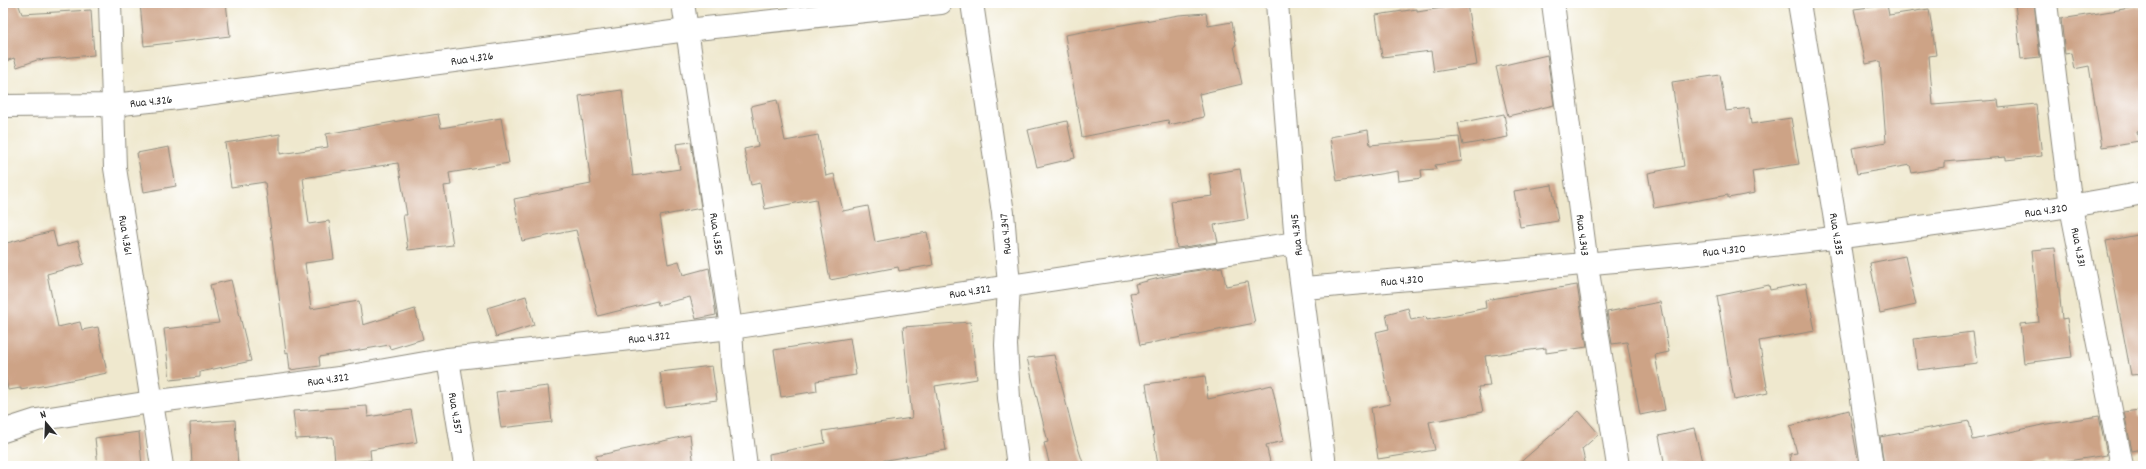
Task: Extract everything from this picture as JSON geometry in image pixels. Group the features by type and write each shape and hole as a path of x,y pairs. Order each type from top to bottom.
{"street":[{"name":"Rua 4.361","path":"110,3 115,168 162,466"},
{"name":"Rua 4.355","path":"683,3 731,328 733,365 746,466"},
{"name":"Rua 4.326","path":"3,106 112,105 169,99 687,30 941,3"},
{"name":"Rua 4.347","path":"972,3 987,113 999,179 1009,285 1006,345 1009,398 1018,466"},
{"name":"Rua 4.345","path":"1277,3 1296,243 1304,288 1325,466"},
{"name":"Rua 4.343","path":"1553,3 1587,264 1618,466"},
{"name":"Rua 4.335","path":"1799,3 1838,238 1872,466"},
{"name":"Rua 4.331","path":"2046,3 2071,207 2122,466"},
{"name":"Rua 4.320","path":"1304,288 1587,264 1838,238 2071,207 2143,193"},
{"name":"Rua 4.322","path":"3,431 36,420 151,402 340,378 448,359 731,328 1296,243"},
{"name":"Rua 4.357","path":"448,359 465,466"}],"building":[{"path":"3,3 18,3 22,14 91,10 94,55 37,60 17,67 14,58 3,62"},
{"path":"140,3 226,3 230,36 144,46"},
{"path":"2015,3 2034,3 2040,57 2021,59"},
{"path":"1467,4 1477,65 1434,72 1431,51 1382,57 1376,15 1417,9 1417,12"},
{"path":"1887,5 1889,15 1929,9 1936,55 1929,56 1933,105 1998,100 1999,108 2036,104 2042,156 2006,160 2006,157 1944,162 1944,167 1912,173 1910,165 1857,174 1852,148 1886,142 1880,61 1866,64 1854,9"},
{"path":"2143,6 2143,131 2137,132 2139,141 2102,147 2089,66 2074,69 2071,53 2065,54 2061,19"},
{"path":"1206,13 1208,26 1232,22 1236,45 1234,46 1242,84 1199,94 1204,117 1169,125 1168,120 1082,137 1065,35 1179,15"},
{"path":"1547,55 1554,105 1508,116 1496,67"},
{"path":"1720,75 1726,111 1749,108 1751,124 1791,118 1799,164 1752,171 1755,193 1728,198 1728,195 1654,208 1648,173 1684,166 1672,82"},
{"path":"622,90 633,176 680,169 676,144 691,142 701,208 660,216 668,264 679,261 683,275 709,268 716,315 696,319 690,297 658,305 657,301 598,316 576,230 522,241 514,199 591,184 579,96"},
{"path":"777,100 785,141 818,135 826,176 834,174 843,211 868,206 875,242 927,232 933,265 899,271 898,267 830,280 816,199 765,209 760,183 751,185 744,149 758,146 751,106"},
{"path":"438,114 441,128 501,118 509,163 449,173 451,185 444,186 453,245 408,250 403,215 407,215 398,163 303,178 309,224 329,221 334,259 305,263 311,309 359,301 363,325 415,309 423,339 390,349 389,345 319,357 320,366 290,370 288,352 286,353 265,182 231,187 225,143 280,134 280,154 328,147 326,134"},
{"path":"1504,114 1508,137 1463,145 1458,123"},
{"path":"1067,121 1075,158 1037,167 1028,130"},
{"path":"1368,130 1370,145 1459,137 1462,161 1435,165 1436,169 1421,170 1422,178 1399,181 1398,171 1337,181 1330,137"},
{"path":"169,147 176,186 144,192 137,153"},
{"path":"1240,169 1248,219 1214,225 1218,242 1177,248 1171,201 1213,196 1209,174"},
{"path":"1552,185 1558,221 1520,227 1514,191"},
{"path":"53,231 57,247 78,241 84,264 47,274 58,327 80,322 82,330 98,327 107,373 21,390 21,388 8,390 3,365 3,244"},
{"path":"2143,234 2143,374 2131,375 2106,241"},
{"path":"2055,248 2062,319 2067,318 2072,357 2024,363 2020,324 2039,322 2032,250"},
{"path":"1905,256 1916,305 1880,313 1870,263"},
{"path":"1222,267 1226,286 1247,282 1255,323 1140,345 1130,293 1137,292 1135,284 1180,273"},
{"path":"231,280 251,361 200,372 200,377 170,380 164,329 219,323 210,285"},
{"path":"1806,283 1815,331 1759,341 1768,393 1734,400 1717,296 1769,285 1770,290"},
{"path":"1577,285 1587,347 1546,353 1546,348 1485,356 1490,386 1478,387 1483,412 1429,422 1435,450 1378,459 1371,408 1390,404 1376,332 1389,329 1386,314 1408,308 1411,320 1426,317 1427,320 1486,308 1485,300"},
{"path":"526,296 534,325 496,337 487,308"},
{"path":"1660,302 1669,352 1655,355 1665,410 1640,415 1627,342 1612,344 1607,312"},
{"path":"970,322 977,379 935,386 946,450 850,466 770,466 769,454 825,443 823,431 912,418 903,327"},
{"path":"1973,332 1977,363 1918,370 1914,339"},
{"path":"850,338 856,375 816,381 817,391 781,397 774,350"},
{"path":"1054,355 1074,435 1084,466 1050,466 1044,443 1048,442 1027,358"},
{"path":"712,366 717,400 665,407 660,372"},
{"path":"1205,376 1208,399 1272,385 1284,441 1266,445 1271,466 1158,466 1146,384"},
{"path":"548,386 552,422 501,428 496,392"},
{"path":"367,406 368,417 411,410 417,442 370,450 371,460 335,463 333,437 296,439 293,411"},
{"path":"1849,410 1859,466 1791,466 1790,454 1797,453 1790,426"},
{"path":"2139,410 2139,417 2143,416 2143,449 2132,451 2124,412"},
{"path":"1579,411 1599,434 1582,449 1586,466 1516,466"},
{"path":"2099,416 2107,455 2048,464 2047,461 2022,466 1884,466 1880,437 1969,421 1973,440 2042,425"},
{"path":"235,420 238,466 192,466 190,423"},
{"path":"1694,428 1703,466 1665,466 1659,436"},
{"path":"139,432 142,466 98,466 95,438"},
{"path":"690,435 694,466 598,466 596,456"}]}
